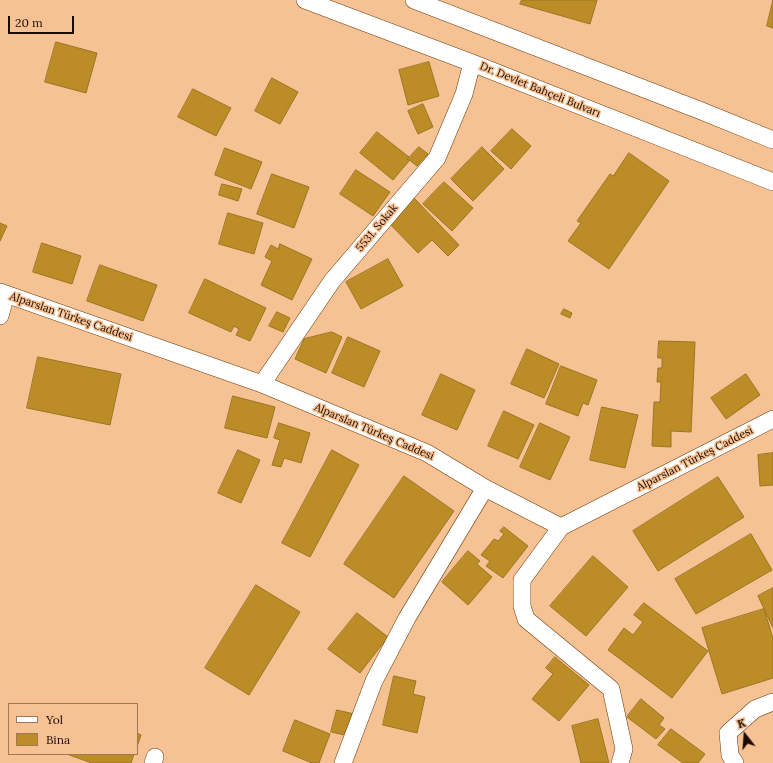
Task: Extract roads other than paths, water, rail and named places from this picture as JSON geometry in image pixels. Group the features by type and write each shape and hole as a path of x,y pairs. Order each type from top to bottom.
{"street":[{"name":"Dr. Devlet Bahçeli Bulvarı","path":"306,0 472,63 773,182"},
{"path":"414,0 773,140"},
{"name":"5531. Sokak","path":"262,384 332,281 437,158 464,94 472,63"},
{"path":"0,316 3,293"},
{"name":"Alparslan Türkeş Caddesi","path":"3,293 262,384 427,453 485,488 561,527 773,419"},
{"path":"344,763 374,681 399,632 485,488"},
{"path":"561,527 522,580 522,606 526,619 611,689 624,749 620,763"},
{"path":"734,763 730,755 728,733 755,709 773,702"}]}
